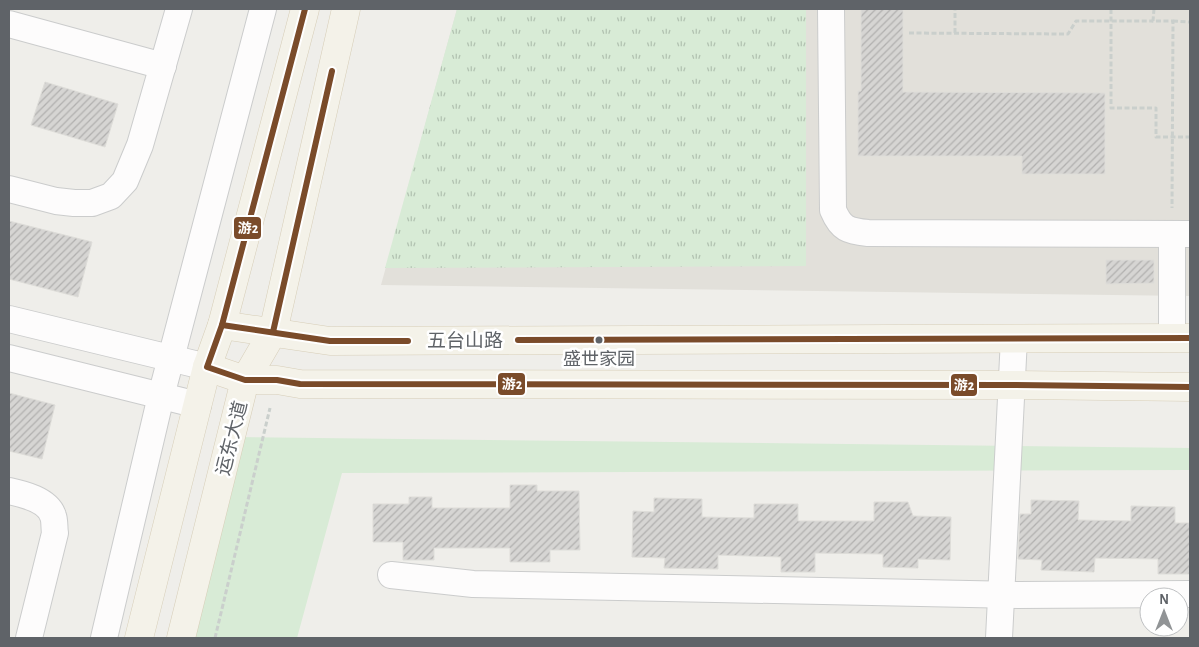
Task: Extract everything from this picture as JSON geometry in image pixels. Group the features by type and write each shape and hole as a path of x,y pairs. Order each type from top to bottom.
{"main road":[{"path":"139,638 207,367 222,325 305,9"},
{"name":"运东大道","path":"181,638 245,380 273,332 346,9"},
{"name":"五台山路","path":"222,325 330,341 1181,338"},
{"path":"207,367 245,380 277,380 300,384 1190,387"}],"street":[{"path":"9,189 56,201 74,203 92,203 111,196 125,181 140,145 179,9"},
{"path":"104,638 161,396 263,9"},
{"path":"831,9 833,210 838,223 852,232 878,234 1181,234 1181,338"},
{"path":"9,24 163,66"},
{"path":"9,319 207,367"},
{"path":"999,638 1014,338"},
{"path":"9,358 198,405"},
{"path":"9,491 27,495 45,505 53,515 55,533 29,638"},
{"path":"391,575 473,584 1000,595 1190,594"},
{"path":"9,634 23,638"}],"path":[{"path":"955,9 955,33"},
{"path":"1111,9 1111,108 1156,108 1156,137 1190,137"},
{"path":"1154,9 1154,21"},
{"path":"909,33 1068,34 1076,21 1190,22"},
{"path":"1173,21 1173,137 1181,234"}],"shaded area":[{"path":"457,9 1190,9 1190,296 381,285"}],"green space":[{"path":"457,9 806,9 806,266 385,268"},
{"path":"232,437 1190,448 1190,470 342,473 297,638 180,638"}],"building":[{"path":"861,9 903,9 903,92 1105,93 1105,174 1022,174 1022,156 858,156 858,91 861,91"},
{"path":"45,82 118,104 105,147 31,125"},
{"path":"9,221 92,242 78,297 9,279"},
{"path":"1106,260 1154,260 1154,283 1106,284"},
{"path":"9,393 55,405 42,459 9,451"},
{"path":"510,485 537,485 537,491 579,491 580,550 550,550 550,562 510,562 510,548 434,548 434,560 403,560 403,542 373,542 373,504 409,504 409,497 432,497 432,508 510,508"},
{"path":"654,498 702,499 702,517 754,518 754,504 798,504 798,521 874,521 874,502 908,502 913,516 951,517 950,560 918,559 918,568 883,567 883,554 815,553 815,572 781,572 781,557 718,555 718,569 664,568 665,558 632,557 633,511 654,512"},
{"path":"1031,500 1079,501 1078,520 1131,521 1131,506 1175,507 1175,523 1190,523 1190,574 1158,574 1158,559 1095,558 1094,572 1041,570 1042,560 1018,559 1020,514 1031,514"}],"transit line":[{"name":"游2","path":"305,9 222,325 207,367 245,380 277,380 300,384 1190,387"},
{"name":"游2","path":"273,332 332,71"},
{"name":"游2","path":"222,325 330,341 408,341"},
{"name":"游2","path":"518,340 1190,338"}],"place":[{"name":"盛世家园","path":"599,340"}]}
